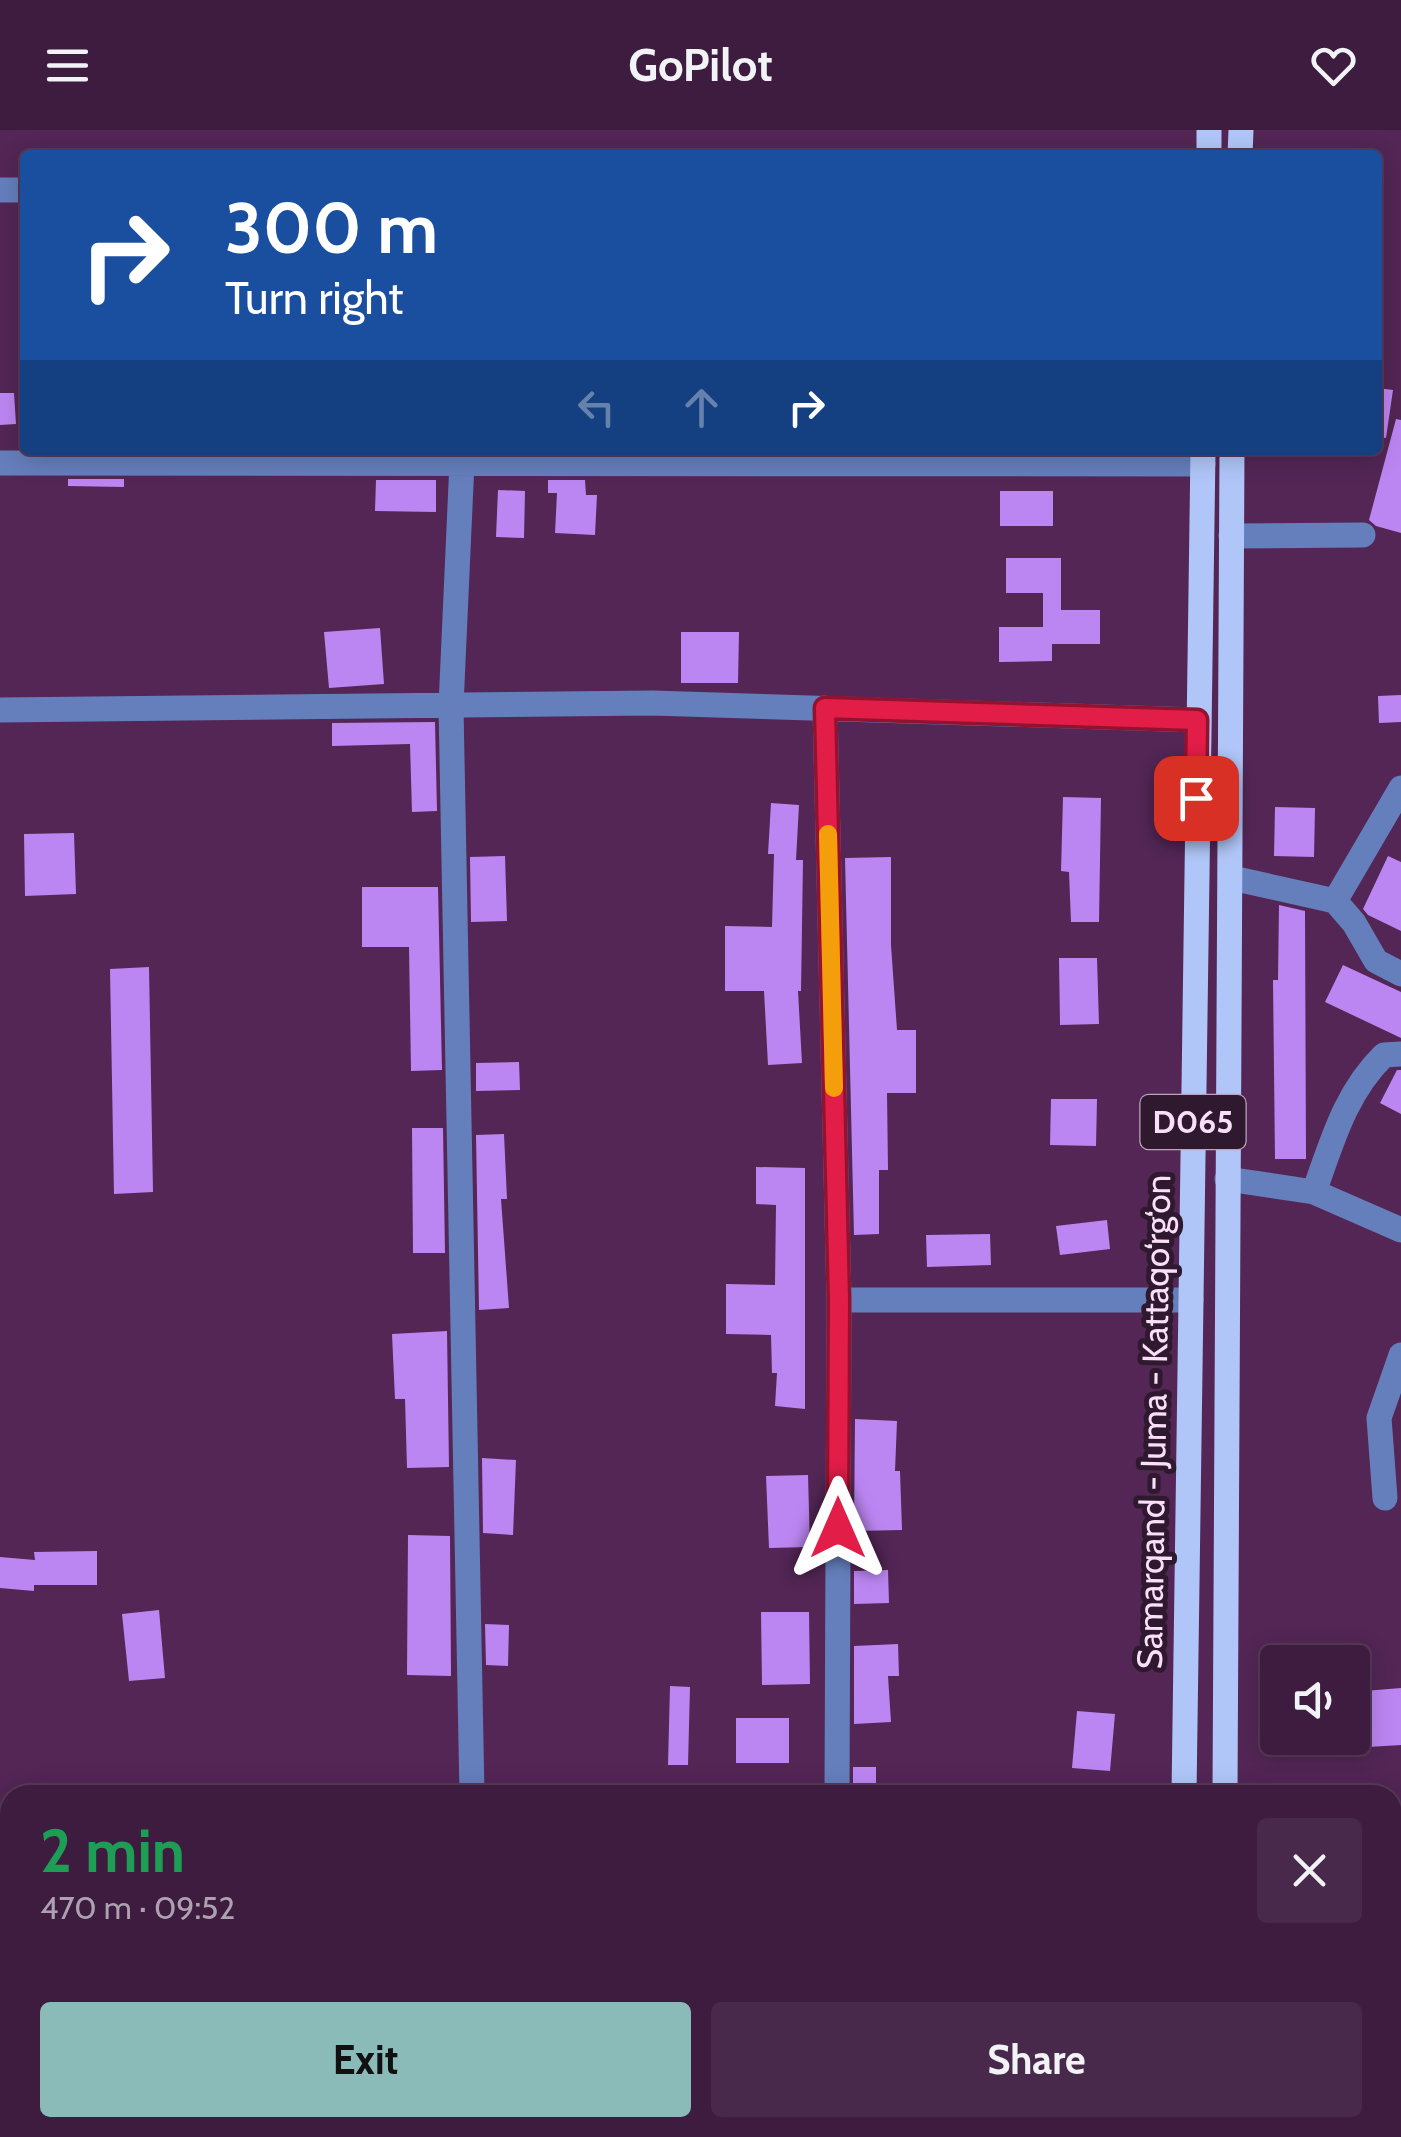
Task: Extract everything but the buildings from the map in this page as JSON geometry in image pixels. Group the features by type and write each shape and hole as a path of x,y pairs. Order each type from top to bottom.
{"main road":[{"name":"Samarqand - Juma - Kattaqo‘rg‘on","path":"1225,1785 1232,455"},
{"name":"Samarqand - Juma - Kattaqo‘rg‘on","path":"1184,1785 1203,457"}],"street":[{"path":"0,463 1203,457"},
{"path":"462,462 451,706 472,1785"},
{"path":"1231,536 1362,535"},
{"path":"0,710 652,703 1197,720"},
{"path":"825,708 839,1300 837,1785"},
{"path":"1336,901 1401,788"},
{"path":"1232,878 1336,901 1376,961 1401,974"},
{"path":"1314,1192 1345,1104 1384,1055 1401,1054"},
{"path":"1228,1179 1314,1192 1401,1230"},
{"path":"839,1300 1190,1300"},
{"path":"1386,1498 1379,1418 1401,1355"}],"slow traffic":[{"path":"828,834 834,1088"}],"route":[{"path":"838,1528 839,1300 825,708 1197,720 1196,798"}]}
